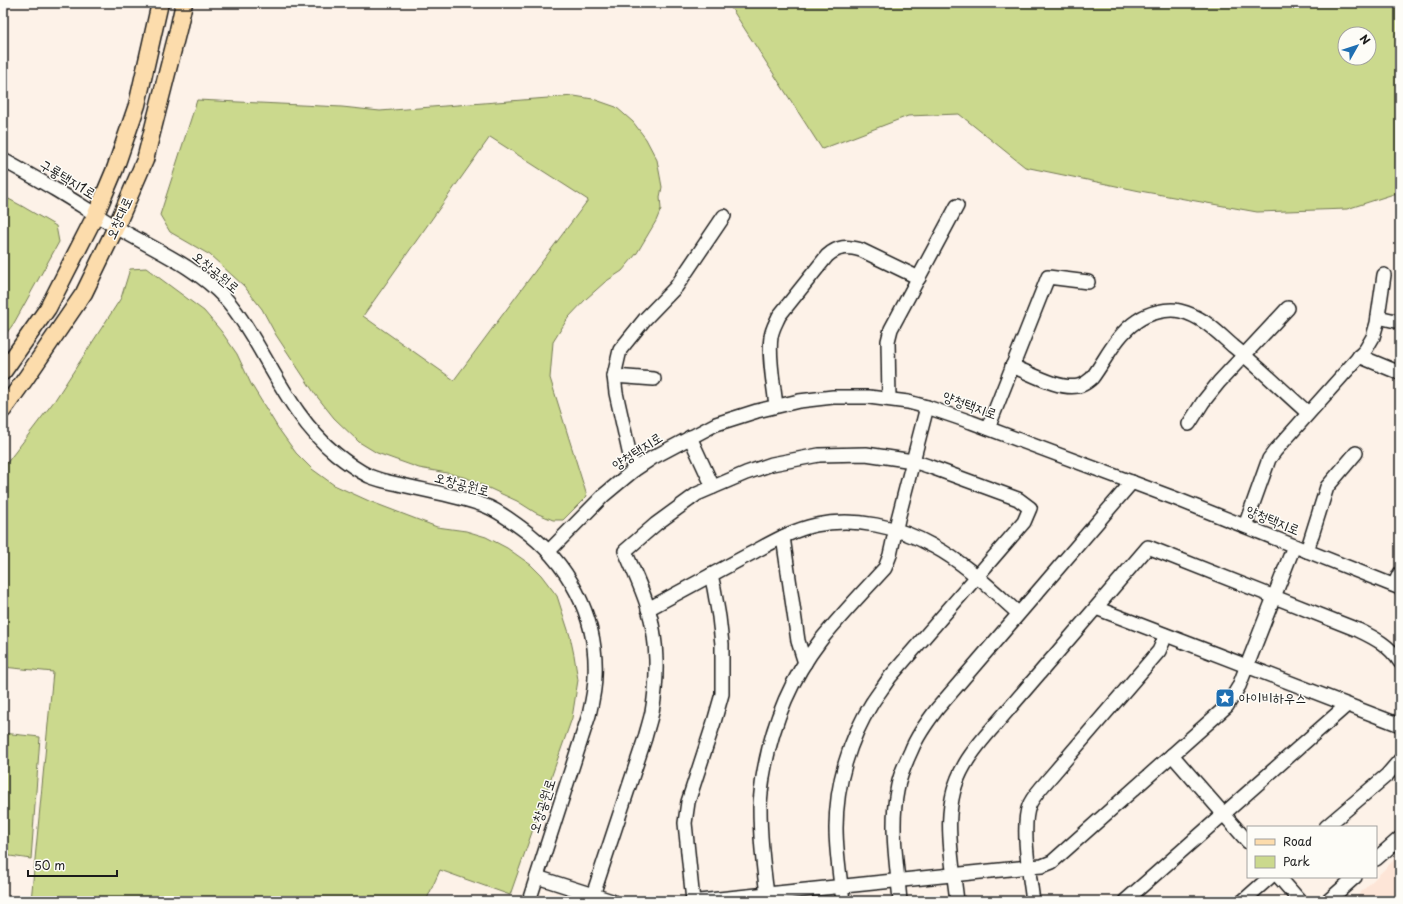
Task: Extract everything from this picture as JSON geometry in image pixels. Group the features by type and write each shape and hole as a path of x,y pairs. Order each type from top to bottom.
{"main road":[{"name":"오창대로","path":"3,372 48,308 96,214 115,169 137,105 160,3"},
{"name":"오창대로","path":"3,410 84,293 116,227 145,160 184,3"}],"street":[{"name":"구룡택지1로","path":"3,160 56,190 116,227"},
{"path":"889,399 888,341 891,329 957,206"},
{"path":"634,470 617,400 614,376 620,350 644,319 676,287 724,216"},
{"name":"오창공원로","path":"116,227 192,271 225,298 240,316 291,402 307,425 322,442 346,462 370,476 387,482 428,492 462,498 485,506 512,521 532,535 548,551 570,579 580,598 589,622 593,640 595,658 594,693 589,715 528,901"},
{"path":"776,406 771,349 771,336 774,326 779,316 830,253 841,247 851,247 861,250 919,278"},
{"path":"1245,526 1270,459 1275,451 1366,349 1373,337 1378,317 1384,275"},
{"path":"988,428 1048,277 1088,282"},
{"path":"1189,424 1218,382 1288,308"},
{"path":"1012,366 1066,386 1086,384 1101,366 1126,329 1136,321 1149,314 1179,310 1196,316 1209,325 1244,354 1308,413"},
{"path":"1378,317 1400,322"},
{"path":"1359,356 1400,373"},
{"path":"614,376 654,379"},
{"name":"양청택지로","path":"548,551 604,495 634,470 652,458 716,424 757,410 799,400 833,397 869,397 889,399 927,407 988,428 1132,482 1397,587"},
{"path":"767,894 763,863 760,805 767,753 777,722 789,691 820,641 885,568 890,555 895,530 927,407"},
{"path":"690,437 713,486"},
{"path":"1307,551 1327,487 1356,452"},
{"path":"592,898 642,746 652,712 655,687 656,665 648,609 640,584 625,551 676,509 697,494 713,486 772,464 819,455 843,453 866,454 913,461 1018,499 1030,508 1024,522 890,677 872,703 859,728 841,778 837,804 836,829 843,901"},
{"path":"900,901 894,835 894,814 898,785 911,749 937,709 1132,482"},
{"path":"648,609 794,532 816,526 841,522 864,523 895,530 909,534 932,545 960,563 1018,613"},
{"path":"784,537 798,641 805,663"},
{"path":"699,901 1042,866 1052,862 1228,706 1239,686 1294,546"},
{"path":"957,901 950,815 952,798 957,781 964,766 979,745 1148,547 1376,638 1400,662"},
{"path":"1397,587 1400,573"},
{"path":"693,901 685,823 694,782 722,694 722,644 711,575"},
{"path":"1096,608 1400,725"},
{"path":"1033,901 1026,837 1028,807 1033,798 1159,651 1165,635"},
{"path":"1125,901 1347,705"},
{"path":"1172,756 1247,841"},
{"path":"1327,826 1387,775 1400,760"},
{"path":"1377,858 1400,838"},
{"path":"537,877 592,898 612,901"},
{"path":"1243,901 1269,878"},
{"path":"1280,878 1300,901"},
{"path":"1328,901 1354,878"}],"shaded area":[{"path":"1400,854 1400,901 1352,901 1377,878"}],"green space":[{"path":"728,3 1400,3 1400,192 1347,209 1257,212 1140,191 1025,167 959,114 908,116 822,149"},
{"path":"574,96 593,99 616,107 633,122 646,139 657,160 662,187 660,197 661,209 656,221 637,253 622,271 605,282 586,299 568,318 553,342 550,378 587,496 563,520 553,520 536,513 517,501 467,478 419,468 377,453 359,442 334,418 315,394 276,335 262,309 244,286 210,255 170,232 160,215 197,100 342,107 380,111","holes":["490,137 588,200 454,380 363,316"]},
{"path":"3,196 56,226 59,242 14,323 3,338"},
{"path":"146,268 204,311 221,331 237,354 251,384 278,428 296,453 312,469 334,485 369,501 437,527 466,531 486,537 507,548 531,565 541,575 557,596 570,636 578,680 572,718 510,895 440,870 426,901 31,901 53,672 3,667 3,468 55,400 121,298 130,269"},
{"path":"3,733 40,737 31,859 3,855"}],"place":[{"name":"아이비하우스","path":"1225,698"}]}
